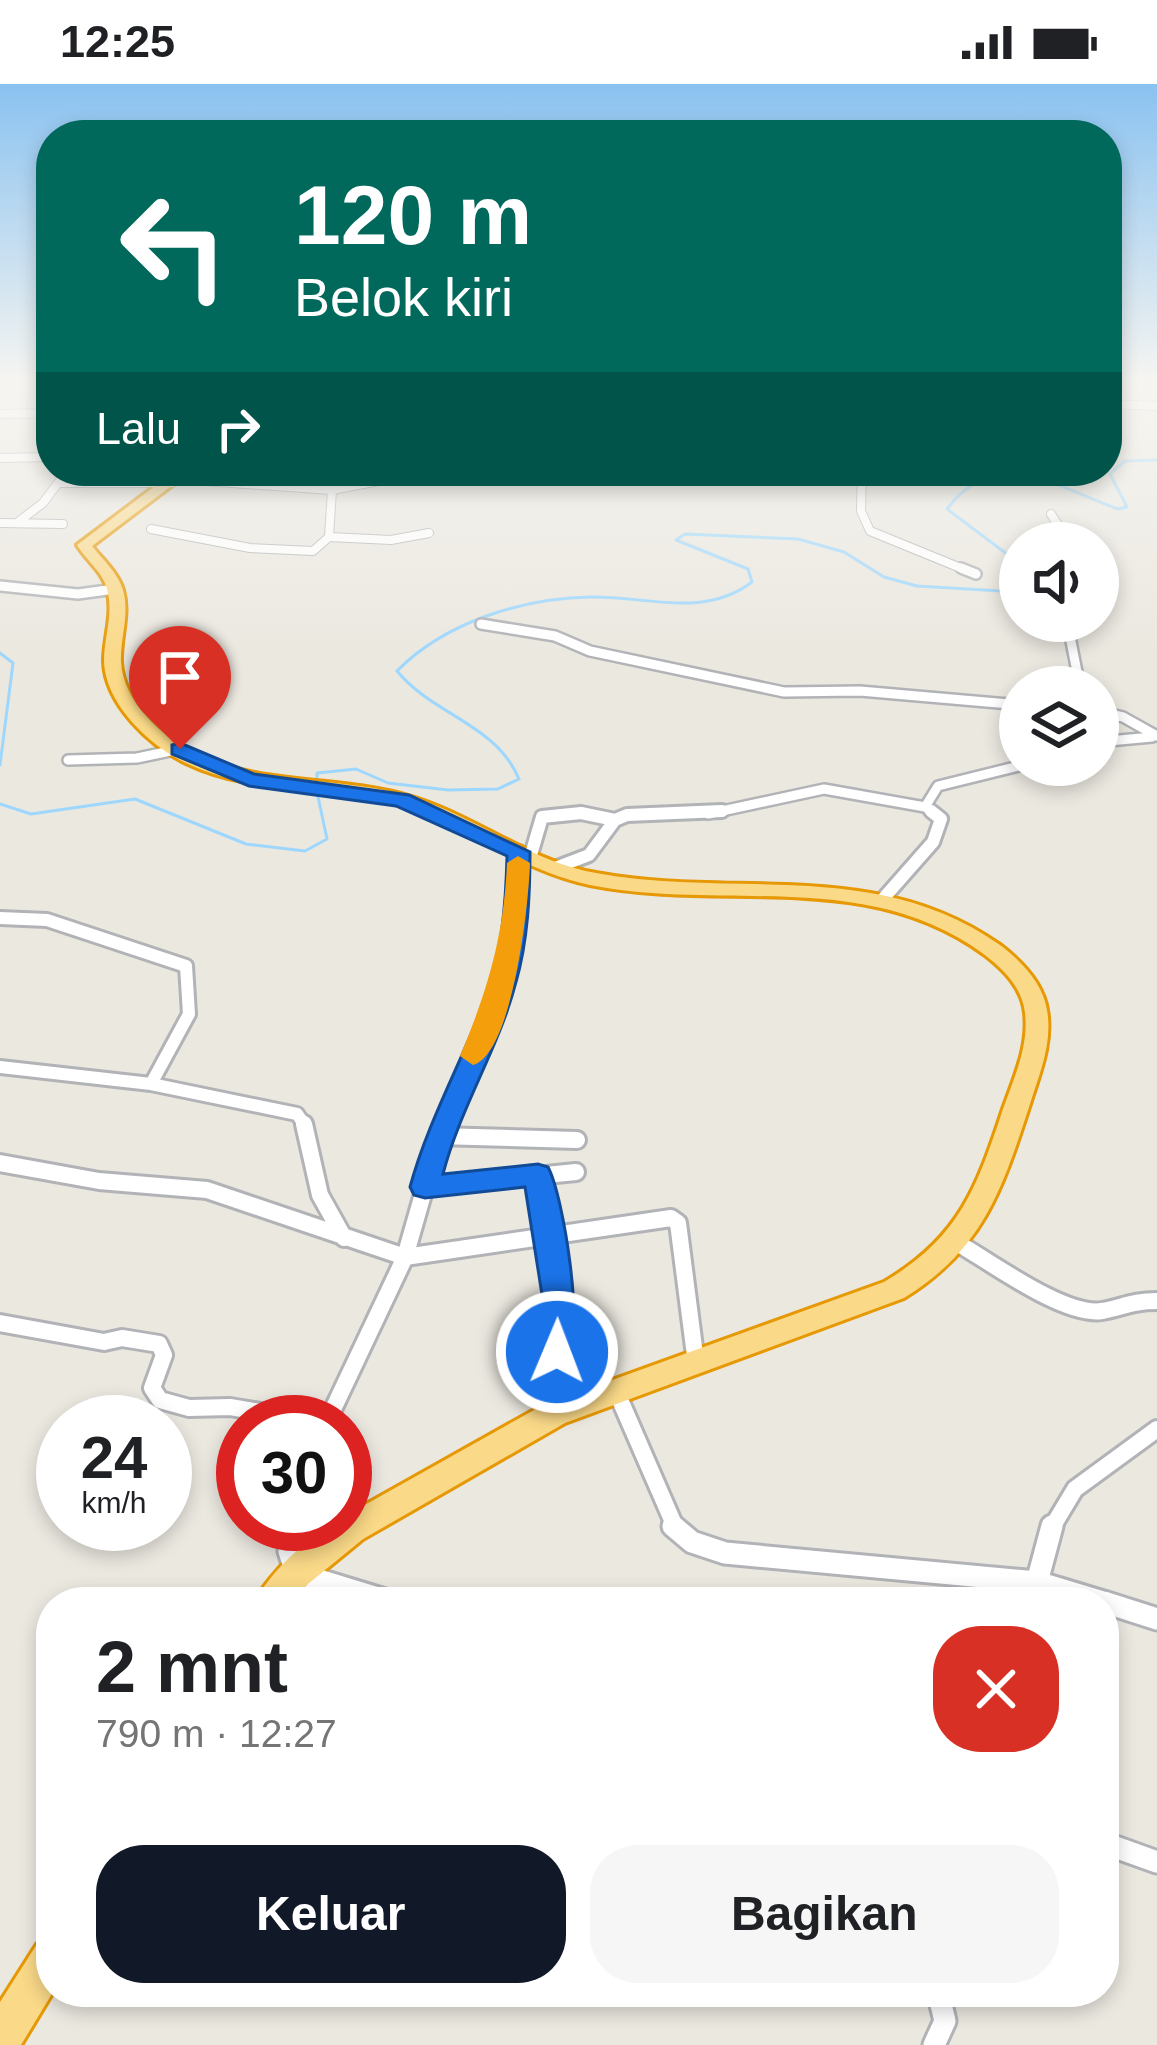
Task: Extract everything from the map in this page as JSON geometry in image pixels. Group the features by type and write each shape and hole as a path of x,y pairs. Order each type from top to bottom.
{"highway":[{"path":"166,486 85,542 115,589 118,608 110,668 117,686 150,729 180,749 249,780 343,789 419,806 555,868 619,883 882,900 933,914 981,940 1025,982 1035,1005 1037,1031 1030,1070 1004,1148 959,1244 931,1269 894,1291 554,1414 352,1528 284,1587"},
{"path":"0,2040 36,1982"}],"street":[{"path":"19,522 58,486"},
{"path":"280,486 332,490 353,486"},
{"path":"862,486 861,511 870,531 976,574"},
{"path":"151,529 250,551 313,551 328,537 332,490"},
{"path":"1051,514 1056,522"},
{"path":"0,523 63,524"},
{"path":"328,537 391,540 429,533"},
{"path":"0,586 62,593 115,589"},
{"path":"481,625 555,636 590,651 784,692 860,691 999,703"},
{"path":"1119,716 1157,736"},
{"path":"1119,740 1157,736"},
{"path":"68,760 137,758 180,749"},
{"path":"925,807 938,786 999,771"},
{"path":"337,1395 405,1257 438,1136 503,984 524,855 542,817 580,813 615,820 634,814 705,814 824,789 925,807 940,819 938,836 928,852 898,875 882,900"},
{"path":"555,868 589,855 615,820"},
{"path":"0,918 38,916 124,948 162,953 185,966 193,993 189,1020 151,1084"},
{"path":"0,1067 151,1084 285,1110 304,1118 320,1195 344,1238"},
{"path":"438,1136 577,1140"},
{"path":"0,1163 99,1181 207,1190 405,1257 676,1220 696,1363"},
{"path":"425,1187 576,1172"},
{"path":"538,1175 551,1238 560,1324 554,1414"},
{"path":"959,1244 1072,1308 1102,1311 1126,1301 1157,1300"},
{"path":"0,1323 104,1342 122,1338 159,1344 164,1355 152,1388 160,1400 189,1408 216,1407"},
{"path":"617,1393 663,1512 692,1542 725,1552 1054,1587"},
{"path":"1037,1582 1048,1530 1068,1495 1157,1430"},
{"path":"291,1551 296,1573 342,1587"},
{"path":"1119,1607 1157,1619"},
{"path":"1119,1848 1157,1862"},
{"path":"934,2045 945,2021 942,2007"}],"waterway":[{"path":"971,486 947,509 999,548"},
{"path":"1060,486 1118,509 1127,507 1116,486"},
{"path":"317,783 317,773 356,769 388,783 448,790 498,789 519,779 495,745 428,699 397,671 438,639 512,608 591,597 695,603 714,600 752,582 748,569 676,540 685,534 798,539 844,552 884,577 917,586 999,591"},
{"path":"0,653 13,663 0,765"},
{"path":"0,804 31,814 135,799 246,844 305,851 327,839 317,792"}],"slow traffic":[{"path":"473,1056 503,984 518,901 518,863"}],"route":[{"path":"180,749 249,780 361,791 401,800 519,852 518,901 503,984 438,1136 425,1187 538,1175 560,1301 557,1352"}]}
